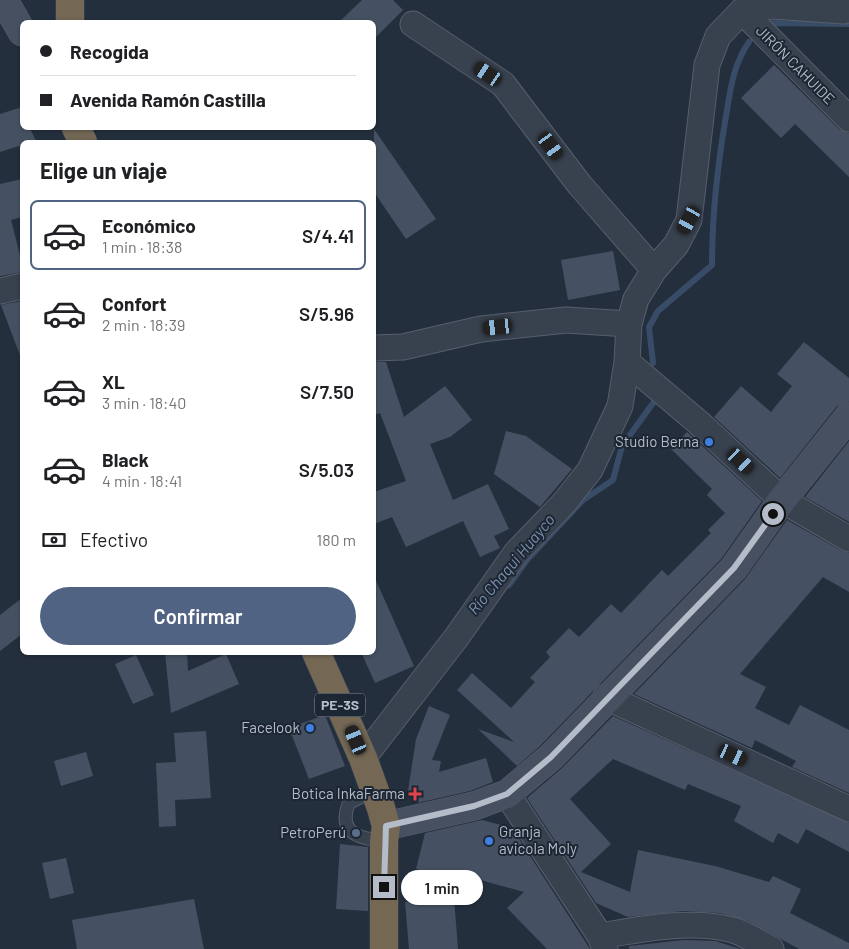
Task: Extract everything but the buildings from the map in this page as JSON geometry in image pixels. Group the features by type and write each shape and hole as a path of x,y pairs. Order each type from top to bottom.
{"highway":[{"path":"70,0 70,20"},
{"name":"PE-3S","path":"317,655 363,758 375,790 385,834 384,949"}],"street":[{"path":"4,0 20,28"},
{"path":"363,758 456,638 516,553 564,503 590,470 620,406 627,362 629,324 636,300 654,270 676,245 689,220 707,65 718,36 742,11 773,6 844,11 849,9"},
{"name":"JIRÓN CAHUIDE","path":"742,11 849,119"},
{"path":"413,24 503,84 579,184 654,270"},
{"path":"0,291 20,286"},
{"path":"376,348 403,347 481,329 566,320 629,324"},
{"path":"627,362 699,423 782,500 849,539"},
{"path":"385,834 507,794 551,757 606,697 734,568 782,500 849,416"},
{"path":"606,697 849,810"},
{"path":"507,794 602,943 644,928 703,926 736,931 771,949"}],"lane":[{"path":"375,790 349,802 344,815 347,827 352,832 369,840 385,834"}],"waterway":[{"name":"Río Chaqui Huayco","path":"767,25 774,23 849,24"},
{"name":"Río Chaqui Huayco","path":"653,363 649,327 658,311 712,265 716,193 728,101 735,70 749,42"},
{"name":"Río Chaqui Huayco","path":"509,585 527,560 583,500 613,480 622,446 656,399"}],"place":[{"name":"Studio Berna","path":"709,442"},
{"name":"Facelook","path":"310,728"},
{"name":"Botica InkaFarma","path":"415,794"},
{"name":"PetroPerú","path":"356,833"},
{"name":"Granja avicola Moly","path":"489,841"}],"route":[{"path":"384,887 384,841 386,826 414,818 474,806 507,794 551,757 606,697 734,568 773,514"}]}
